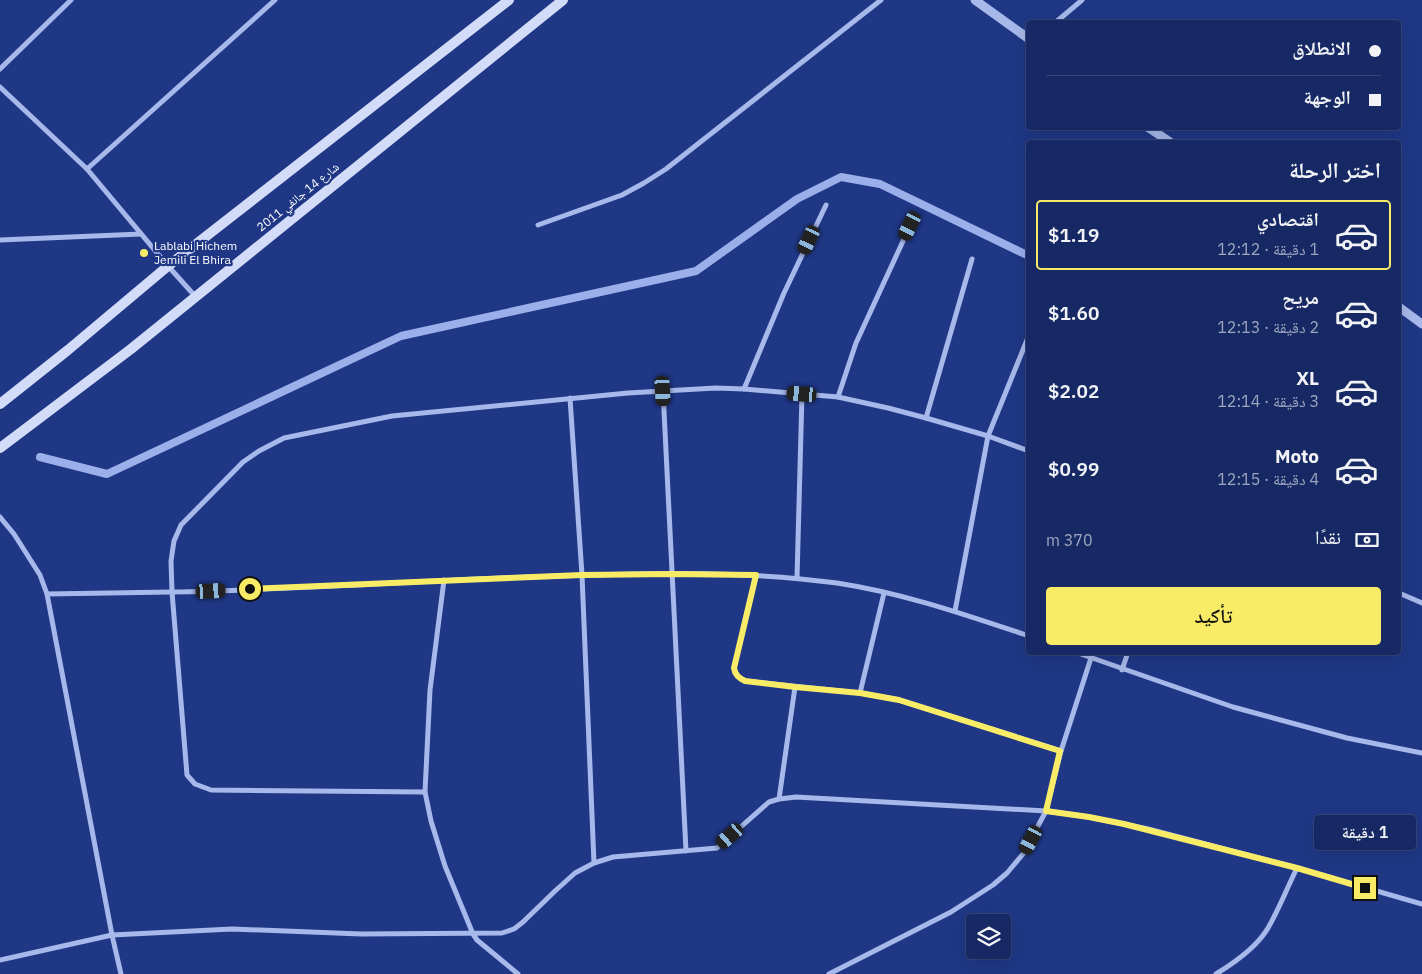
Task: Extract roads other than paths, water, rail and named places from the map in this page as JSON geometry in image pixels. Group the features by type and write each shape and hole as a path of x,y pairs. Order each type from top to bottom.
{"main road":[{"name":"شارع 14 جانفي 2011","path":"0,404 168,266 508,0"},
{"name":"شارع 14 جانفي 2011","path":"0,448 131,349 563,0"}],"street":[{"path":"0,69 71,0"},
{"path":"87,169 275,0"},
{"path":"538,226 622,195 666,169 881,0"},
{"path":"975,0 1026,37"},
{"path":"1058,20 1082,0"},
{"path":"0,87 87,169 195,296"},
{"path":"1152,130 1167,140"},
{"path":"744,389 784,293 826,205"},
{"path":"838,397 856,343 910,226"},
{"path":"0,240 141,234"},
{"path":"926,418 972,259"},
{"path":"1401,308 1422,324"},
{"path":"956,611 988,436 1026,342"},
{"path":"425,792 211,790 195,784 186,775 172,592 171,561 174,541 181,525 243,462 259,451 284,438 392,416 570,398 716,388 838,397 926,418 988,436 1026,450"},
{"path":"663,391 686,851"},
{"path":"797,578 802,394"},
{"path":"570,398 582,575 594,863"},
{"path":"0,517 14,534 40,575 47,594 112,936 121,974"},
{"path":"47,594 172,592 582,575 756,575 840,584 884,593 956,611 1026,635"},
{"path":"756,575 734,668 738,678 745,681 860,693 899,700 1060,751"},
{"path":"444,580 430,690 425,792 431,821 445,866 473,934 477,940 518,974"},
{"path":"860,693 884,593"},
{"path":"1401,594 1422,603"},
{"path":"1083,655 1233,707 1347,738 1422,753"},
{"path":"1122,670 1127,655"},
{"path":"829,974 950,912 993,885 1007,873 1023,854 1046,811 1060,751 1091,658"},
{"path":"779,799 795,687"},
{"path":"0,960 112,936 232,929 360,934 502,934 514,928 575,874 594,863 613,857 717,848 769,802 796,797 1046,811 1089,817 1124,824 1297,868 1422,904"},
{"path":"1216,974 1253,947 1268,929 1297,868"}],"waterway":[{"path":"40,457 107,474 401,336 696,271 797,199 841,177 880,184 1026,255"}],"place":[{"name":"Lablabi Hichem Jemili El Bhira","path":"144,253"}]}
